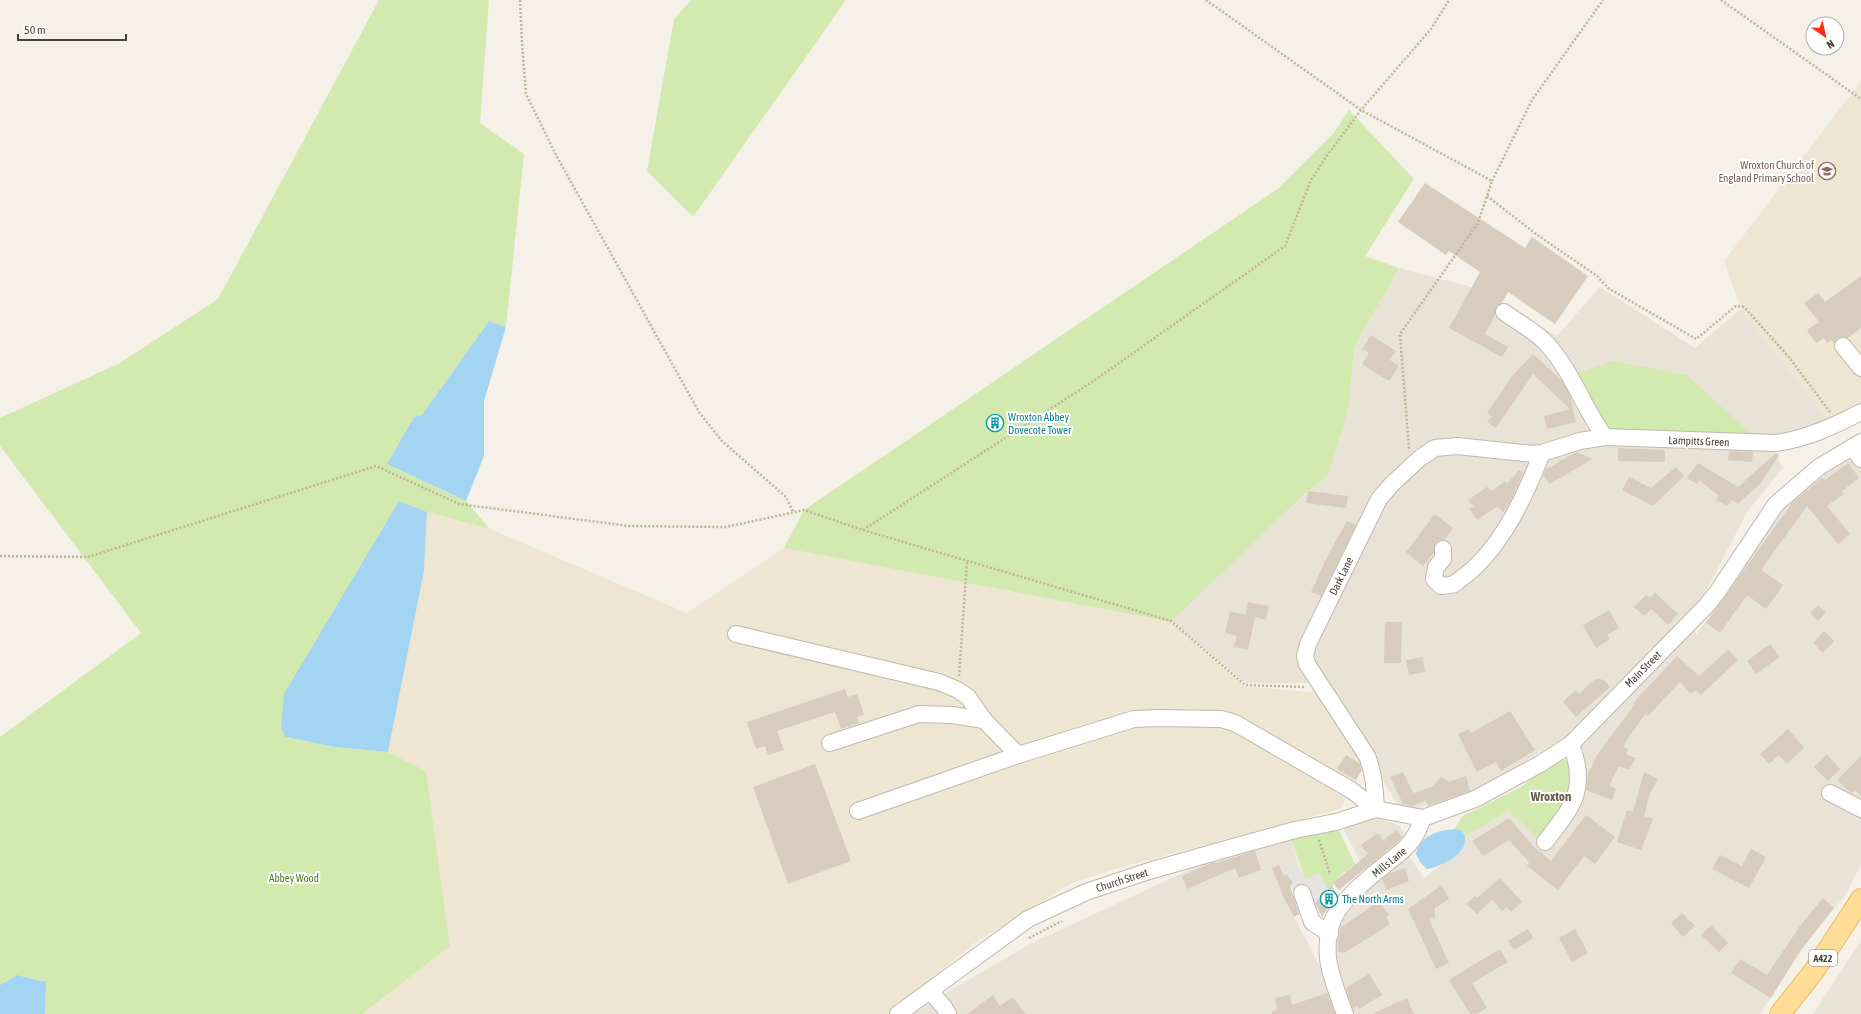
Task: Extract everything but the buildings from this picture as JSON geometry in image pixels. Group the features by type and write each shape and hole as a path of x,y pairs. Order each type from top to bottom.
{"main road":[{"name":"A422","path":"1780,1014 1814,972 1861,899"}],"street":[{"path":"1504,312 1545,342 1574,381 1592,419 1605,437"},
{"path":"1843,346 1861,368"},
{"name":"Lampitts Green","path":"1538,454 1580,442 1605,437 1776,443 1791,441 1832,426 1861,412"},
{"name":"Dark Lane","path":"1376,809 1371,766 1367,756 1306,664 1305,656 1308,644 1379,499 1410,467 1435,448 1457,446 1538,454"},
{"name":"Main Street","path":"1423,818 1475,799 1540,764 1571,744 1707,605 1776,504 1820,468 1858,449"},
{"path":"1443,549 1443,559 1436,567 1434,579 1441,586 1453,584 1470,571 1496,542 1509,524 1519,504 1538,454"},
{"path":"736,634 939,682 958,690 968,697 984,720 1018,755"},
{"path":"830,743 919,714 952,714 984,720"},
{"path":"858,811 1018,755 1134,719 1158,718 1221,719 1235,723 1255,732 1351,790 1376,809 1423,818"},
{"path":"1545,842 1570,809 1577,794 1577,760 1571,744"},
{"path":"1830,793 1861,809"},
{"name":"Church Street","path":"898,1014 1028,919 1086,892 1219,851 1294,830 1336,822 1376,809"},
{"name":"Mills Lane","path":"1345,1014 1328,960 1332,921 1341,907 1371,876 1410,845 1423,818"},
{"path":"1302,893 1312,922 1330,934"},
{"path":"930,991 944,1006 948,1014"}],"path":[{"path":"520,0 526,94 556,155 699,412 722,442 786,498 794,512"},
{"path":"1206,0 1361,110 1492,181"},
{"path":"863,530 1095,380 1285,246 1311,180 1326,157 1361,110 1431,29 1449,0"},
{"path":"1410,467 1400,334 1478,223 1492,181 1532,100 1603,0"},
{"path":"1721,0 1861,99"},
{"path":"1487,196 1536,234 1597,276 1608,288 1696,339 1736,306 1744,307 1788,356 1830,412 1832,426"},
{"path":"0,556 88,557 376,466 460,504 629,526 726,527 804,510 863,530 1171,621 1245,685 1322,688"},
{"path":"958,690 967,560"},
{"path":"1315,826 1330,874"},
{"path":"1025,940 1065,920"}],"shaded area":[{"name":"Wroxton Church of England Primary School","path":"1861,81 1861,401 1828,419 1741,309 1724,261"},
{"path":"1399,268 1471,287 1557,336 1600,287 1695,348 1741,309 1828,419 1768,438 1783,468 1747,512 1700,603 1684,621 1697,634 1788,502 1806,486 1861,453 1861,865 1845,896 1812,934 1760,1014 1349,1014 1330,952 1334,930 1374,881 1409,856 1424,878 1464,846 1465,836 1509,811 1537,838 1548,844 1582,798 1572,733 1506,773 1471,791 1413,810 1399,806 1383,781 1365,746 1326,683 1245,683 1172,621 1317,483 1349,406 1354,348"},
{"path":"427,512 490,529 687,613 784,548 1171,622 1244,686 1320,693 1364,766 1340,809 1122,867 1072,883 973,944 889,1014 362,1014 450,946 426,771 388,752 424,571"},
{"path":"1378,818 1400,826 1408,842 1366,872 1342,826"},
{"path":"1290,836 1299,866 1277,881 1283,896 1333,991 1340,1014 914,1014 935,999 1032,943 1213,859"},
{"path":"1299,866 1305,879 1319,873 1328,890 1310,908 1304,911 1293,891 1291,885 1293,883 1287,874"},
{"path":"1861,941 1861,1014 1813,1014"}],"green space":[{"name":"Abbey Wood","path":"379,0 489,0 480,123 524,154 506,327 489,321 422,416 414,417 387,464 466,501 490,529 427,512 399,501 286,737 334,747 388,752 426,771 450,946 362,1014 45,1014 46,982 17,975 0,985 0,737 141,633 0,446 0,418 120,363 218,299"},
{"path":"691,0 846,0 693,217 647,171 674,19"},
{"path":"1349,110 1414,179 1365,256 1399,268 1354,348 1349,406 1328,475 1308,491 1171,622 784,548 804,510 1279,188 1333,134"},
{"path":"1613,361 1687,375 1753,436 1612,430 1593,414 1576,374"},
{"path":"1568,758 1570,793 1558,813 1537,838 1509,811 1465,836 1461,830 1454,829 1463,816 1519,788 1544,769"},
{"path":"1337,826 1355,864 1344,872 1328,890 1305,879 1290,836"}],"water":[{"path":"489,321 506,327 484,401 484,456 466,501 387,464 414,417 422,415"},
{"path":"399,501 427,512 424,571 388,752 334,747 286,737 281,728 284,694"},
{"path":"1454,829 1461,830 1465,836 1464,845 1461,850 1448,861 1427,869 1420,862 1416,854 1421,842 1430,835 1441,831"},
{"path":"17,975 46,982 45,1014 0,1014 0,985"}],"place":[{"name":"Wroxton Church of England Primary School","path":"1827,171"},
{"name":"Wroxton Abbey Dovecote Tower","path":"995,423"},
{"name":"The North Arms","path":"1329,899"}],"district":[{"name":"Wroxton","path":"1551,796"}]}
